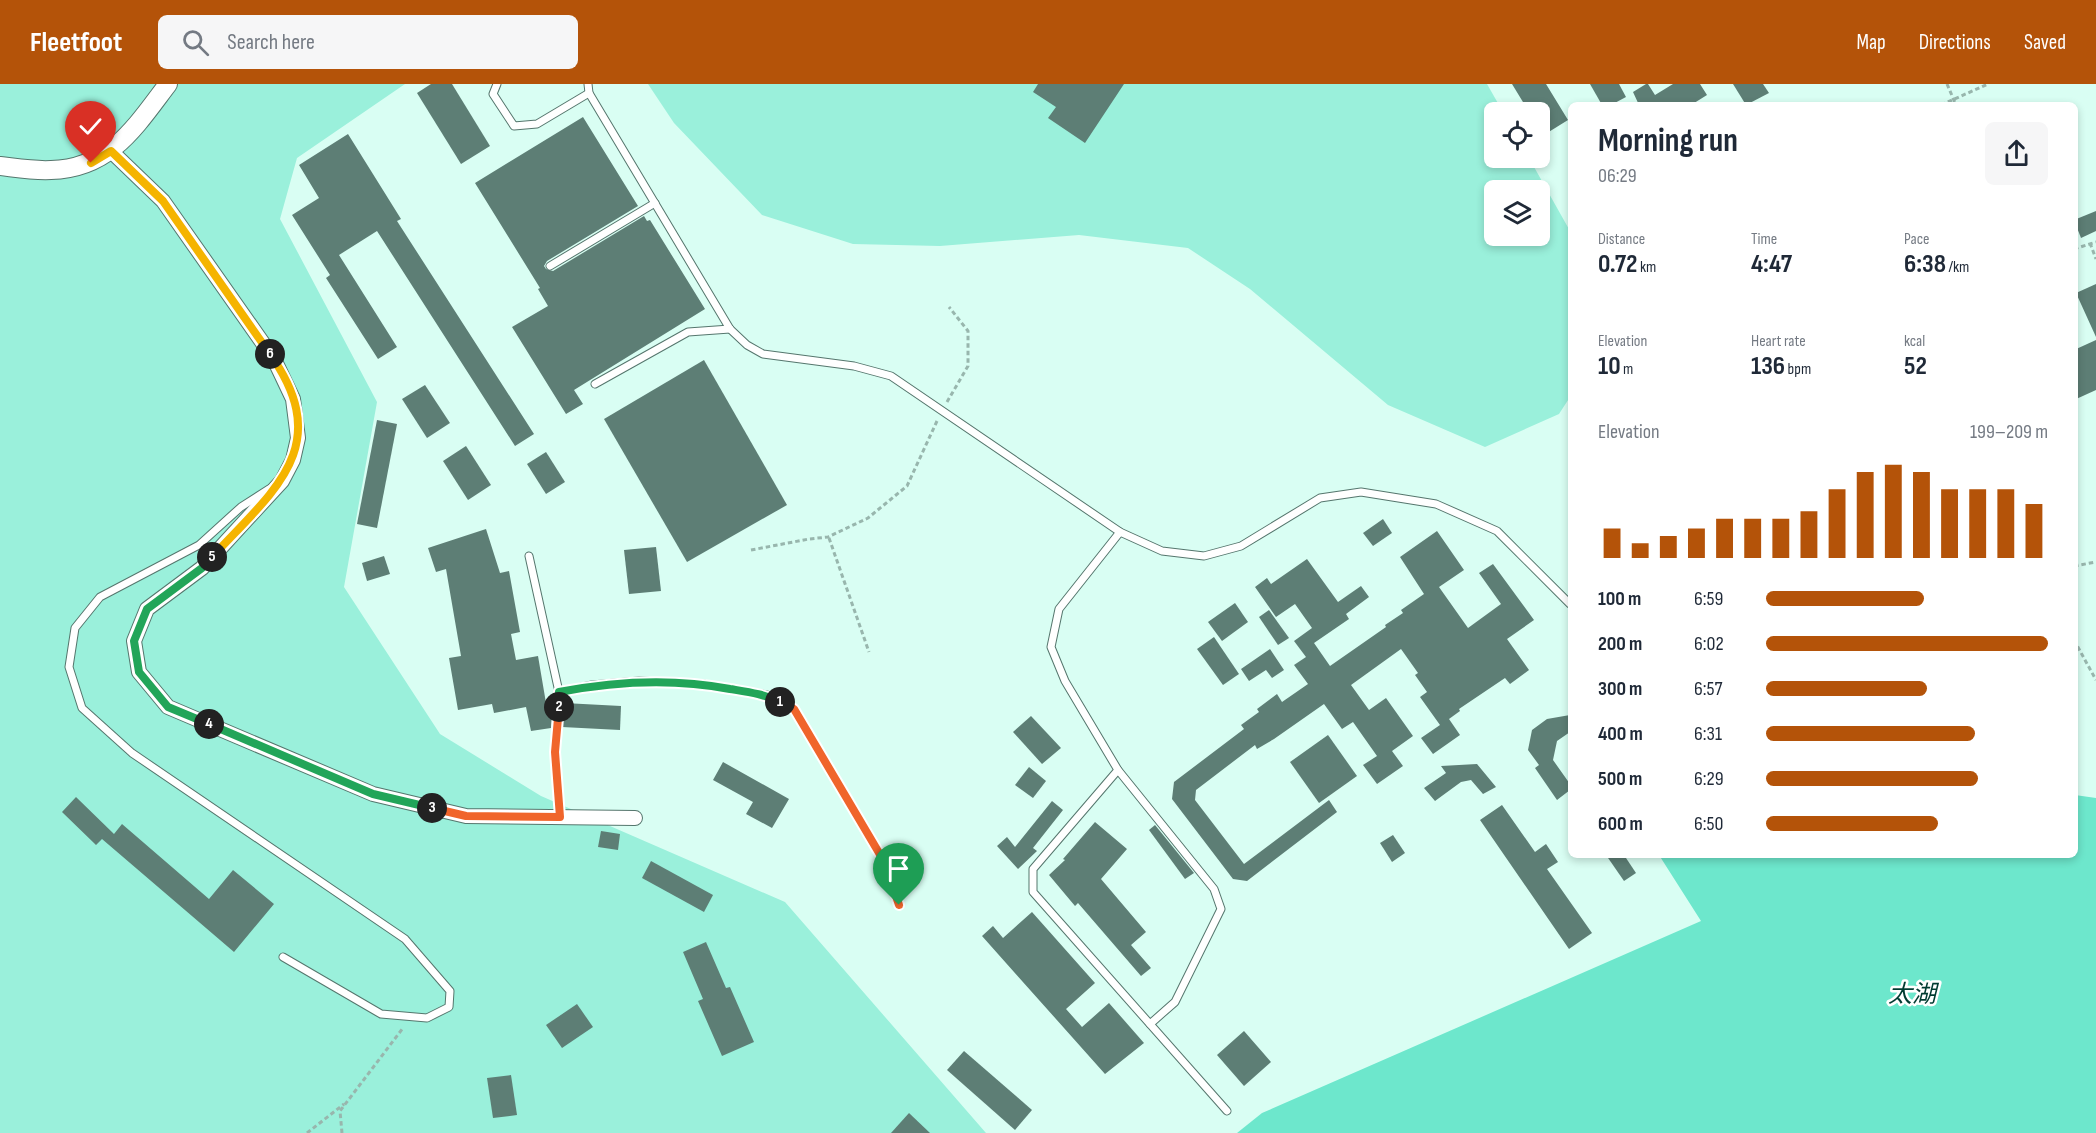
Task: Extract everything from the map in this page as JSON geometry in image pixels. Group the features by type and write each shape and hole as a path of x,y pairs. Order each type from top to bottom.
{"street":[{"path":"0,166 52,171 91,163 111,151 127,137 168,84"},
{"path":"111,151 163,201 274,359 293,399 298,438 293,460 282,481 202,568 147,609 134,641 139,672 168,707 373,794 466,816 635,818"}],"lane":[{"path":"497,84 493,93 514,126 537,124 589,93"},
{"path":"588,84 589,93 730,329 747,345 763,354 854,366 891,376 1120,532 1162,551 1204,555 1241,546 1320,498 1361,492 1436,504 1497,531 1568,602"},
{"path":"550,266 655,203"},
{"path":"595,384 688,332 730,329"},
{"path":"282,481 241,507 199,545 100,597 75,628 69,667 82,708 132,753 405,939 450,991 449,1007 427,1018 381,1014 283,957"},
{"path":"1120,532 1059,609 1051,647 1065,681 1118,770 1214,889 1221,909 1176,1002 1150,1024"},
{"path":"529,556 559,692 555,752 560,817"},
{"path":"559,692 592,685 639,681 703,684 766,695 794,709 885,863 899,905"},
{"path":"1118,770 1033,869 1034,891 1227,1111"}],"path":[{"path":"1947,84 1955,102"},
{"path":"1948,102 1988,84"},
{"path":"2078,248 2096,242"},
{"path":"2090,243 2096,259"},
{"path":"751,550 828,537 868,518 907,486 942,411 968,366 968,331 949,307"},
{"path":"828,537 869,652"},
{"path":"2078,565 2096,562"},
{"path":"2078,647 2096,680"},
{"path":"342,1133 340,1111 411,1017"},
{"path":"308,1133 348,1101"}],"shaded area":[{"path":"0,84 405,84 297,158 280,219 377,402 344,587 440,734 541,796 785,902 986,1133 0,1133"},
{"path":"648,84 1487,84 1497,102 1484,102 1484,168 1535,168 1541,180 1484,180 1484,246 1550,246 1550,195 1568,227 1568,400 1559,414 1485,447 1388,405 1250,289 1188,248 1079,235 940,246 853,244 762,215 674,123"}],"water":[{"name":"太湖","path":"2078,795 2096,798 2096,1133 1237,1133 1262,1113 1701,921 1661,858 2078,858"}],"building":[{"path":"431,84 452,84 490,146 461,164 417,93"},
{"path":"1038,84 1124,84 1085,143 1048,118 1056,107 1033,92"},
{"path":"1512,84 1546,84 1568,120 1550,131 1550,102 1523,102"},
{"path":"1590,84 1619,84 1626,97 1617,102 1600,102"},
{"path":"1646,84 1655,95 1673,84 1700,84 1707,95 1696,102 1638,102 1633,92"},
{"path":"1733,84 1763,84 1769,93 1752,102 1744,102"},
{"path":"583,117 638,206 547,261 544,266 553,271 644,216 647,221 650,220 705,309 574,390 583,404 566,414 512,327 548,306 538,289 540,288 475,183"},
{"path":"348,134 401,219 397,221 534,434 515,446 377,231 339,255 397,347 378,359 326,278 330,275 292,215 319,198 299,165"},
{"path":"2096,211 2096,231 2081,238 2078,230 2078,218"},
{"path":"2096,284 2096,337 2078,297 2078,292"},
{"path":"2096,340 2096,390 2078,398 2078,348"},
{"path":"704,360 787,505 687,562 604,419"},
{"path":"425,385 450,423 427,438 402,399"},
{"path":"377,420 397,424 377,528 357,524"},
{"path":"466,446 491,485 468,500 443,461"},
{"path":"546,452 565,482 546,494 527,464"},
{"path":"1383,519 1392,533 1373,546 1363,533"},
{"path":"486,529 500,573 509,571 520,632 511,634 516,660 538,656 546,703 553,703 551,728 531,731 526,707 494,713 492,704 458,710 449,658 461,656 446,569 436,572 428,548"},
{"path":"1437,531 1464,570 1439,587 1468,628 1501,604 1479,573 1493,564 1534,620 1507,639 1529,670 1510,684 1505,678 1459,709 1460,711 1449,719 1460,735 1433,754 1421,738 1440,725 1420,697 1427,692 1415,675 1418,673 1401,649 1351,685 1369,710 1386,698 1413,736 1392,751 1403,766 1377,784 1363,765 1377,756 1353,722 1342,729 1324,704 1274,739 1257,749 1255,745 1196,790 1195,800 1244,864 1329,800 1337,812 1247,881 1233,879 1172,799 1174,782 1244,729 1241,725 1259,712 1257,709 1277,694 1282,702 1308,684 1294,665 1306,657 1294,641 1312,628 1295,604 1276,617 1255,587 1267,578 1271,584 1307,559 1338,602 1361,586 1369,597 1346,614 1349,619 1314,643 1330,666 1386,627 1385,625 1403,613 1401,610 1424,594 1400,557"},
{"path":"656,547 661,591 629,594 624,550"},
{"path":"384,556 390,574 367,581 362,563"},
{"path":"1235,603 1248,622 1222,641 1208,622"},
{"path":"1269,610 1289,638 1278,645 1259,617"},
{"path":"1214,637 1239,674 1223,685 1197,649"},
{"path":"1270,649 1284,670 1272,678 1266,670 1249,681 1241,669"},
{"path":"564,703 621,706 620,730 562,727"},
{"path":"1568,715 1568,733 1557,741 1553,760 1568,781 1568,792 1557,800 1535,768 1539,765 1528,750 1532,730 1547,719"},
{"path":"1031,716 1061,748 1042,764 1013,732"},
{"path":"1328,735 1357,776 1319,803 1290,762"},
{"path":"723,762 789,799 772,828 746,814 753,802 713,780"},
{"path":"1477,764 1496,787 1483,794 1471,780 1461,782 1435,801 1424,788 1446,773 1441,766"},
{"path":"1029,767 1046,781 1033,798 1015,785"},
{"path":"76,797 114,834 122,824 209,899 233,870 274,904 234,952 102,839 96,845 62,812"},
{"path":"1052,801 1063,810 1033,848 1037,851 1018,869 997,846 1007,837 1015,847"},
{"path":"1502,805 1535,852 1546,844 1558,862 1547,869 1592,933 1569,949 1480,820"},
{"path":"1095,822 1127,849 1101,879 1146,932 1131,945 1151,968 1141,976 1078,903 1075,906 1049,875 1065,860 1063,859"},
{"path":"1155,825 1194,873 1185,879 1149,830"},
{"path":"601,831 620,834 618,850 598,847"},
{"path":"1393,835 1405,853 1392,862 1380,843"},
{"path":"1608,858 1626,858 1636,873 1624,881"},
{"path":"651,861 713,895 704,912 642,878"},
{"path":"1032,912 1095,983 1066,1009 1082,1027 1109,1003 1144,1043 1105,1074 982,936 993,926 1003,938"},
{"path":"706,942 726,988 730,987 754,1042 722,1056 698,1001 703,999 683,952"},
{"path":"577,1004 593,1027 562,1048 546,1025"},
{"path":"1244,1031 1271,1062 1244,1086 1217,1055"},
{"path":"964,1051 1032,1110 1015,1130 947,1070"},
{"path":"511,1075 517,1115 493,1118 487,1078"},
{"path":"909,1113 930,1133 891,1133"}],"route":[{"path":"91,163 111,151 163,201 274,359 293,399 298,438 293,460 282,481 202,568 147,609 134,641 139,672 168,707 373,794 466,816 560,817 555,752 559,692 592,685 639,681 703,684 766,695 794,709 885,863 899,905"}]}
